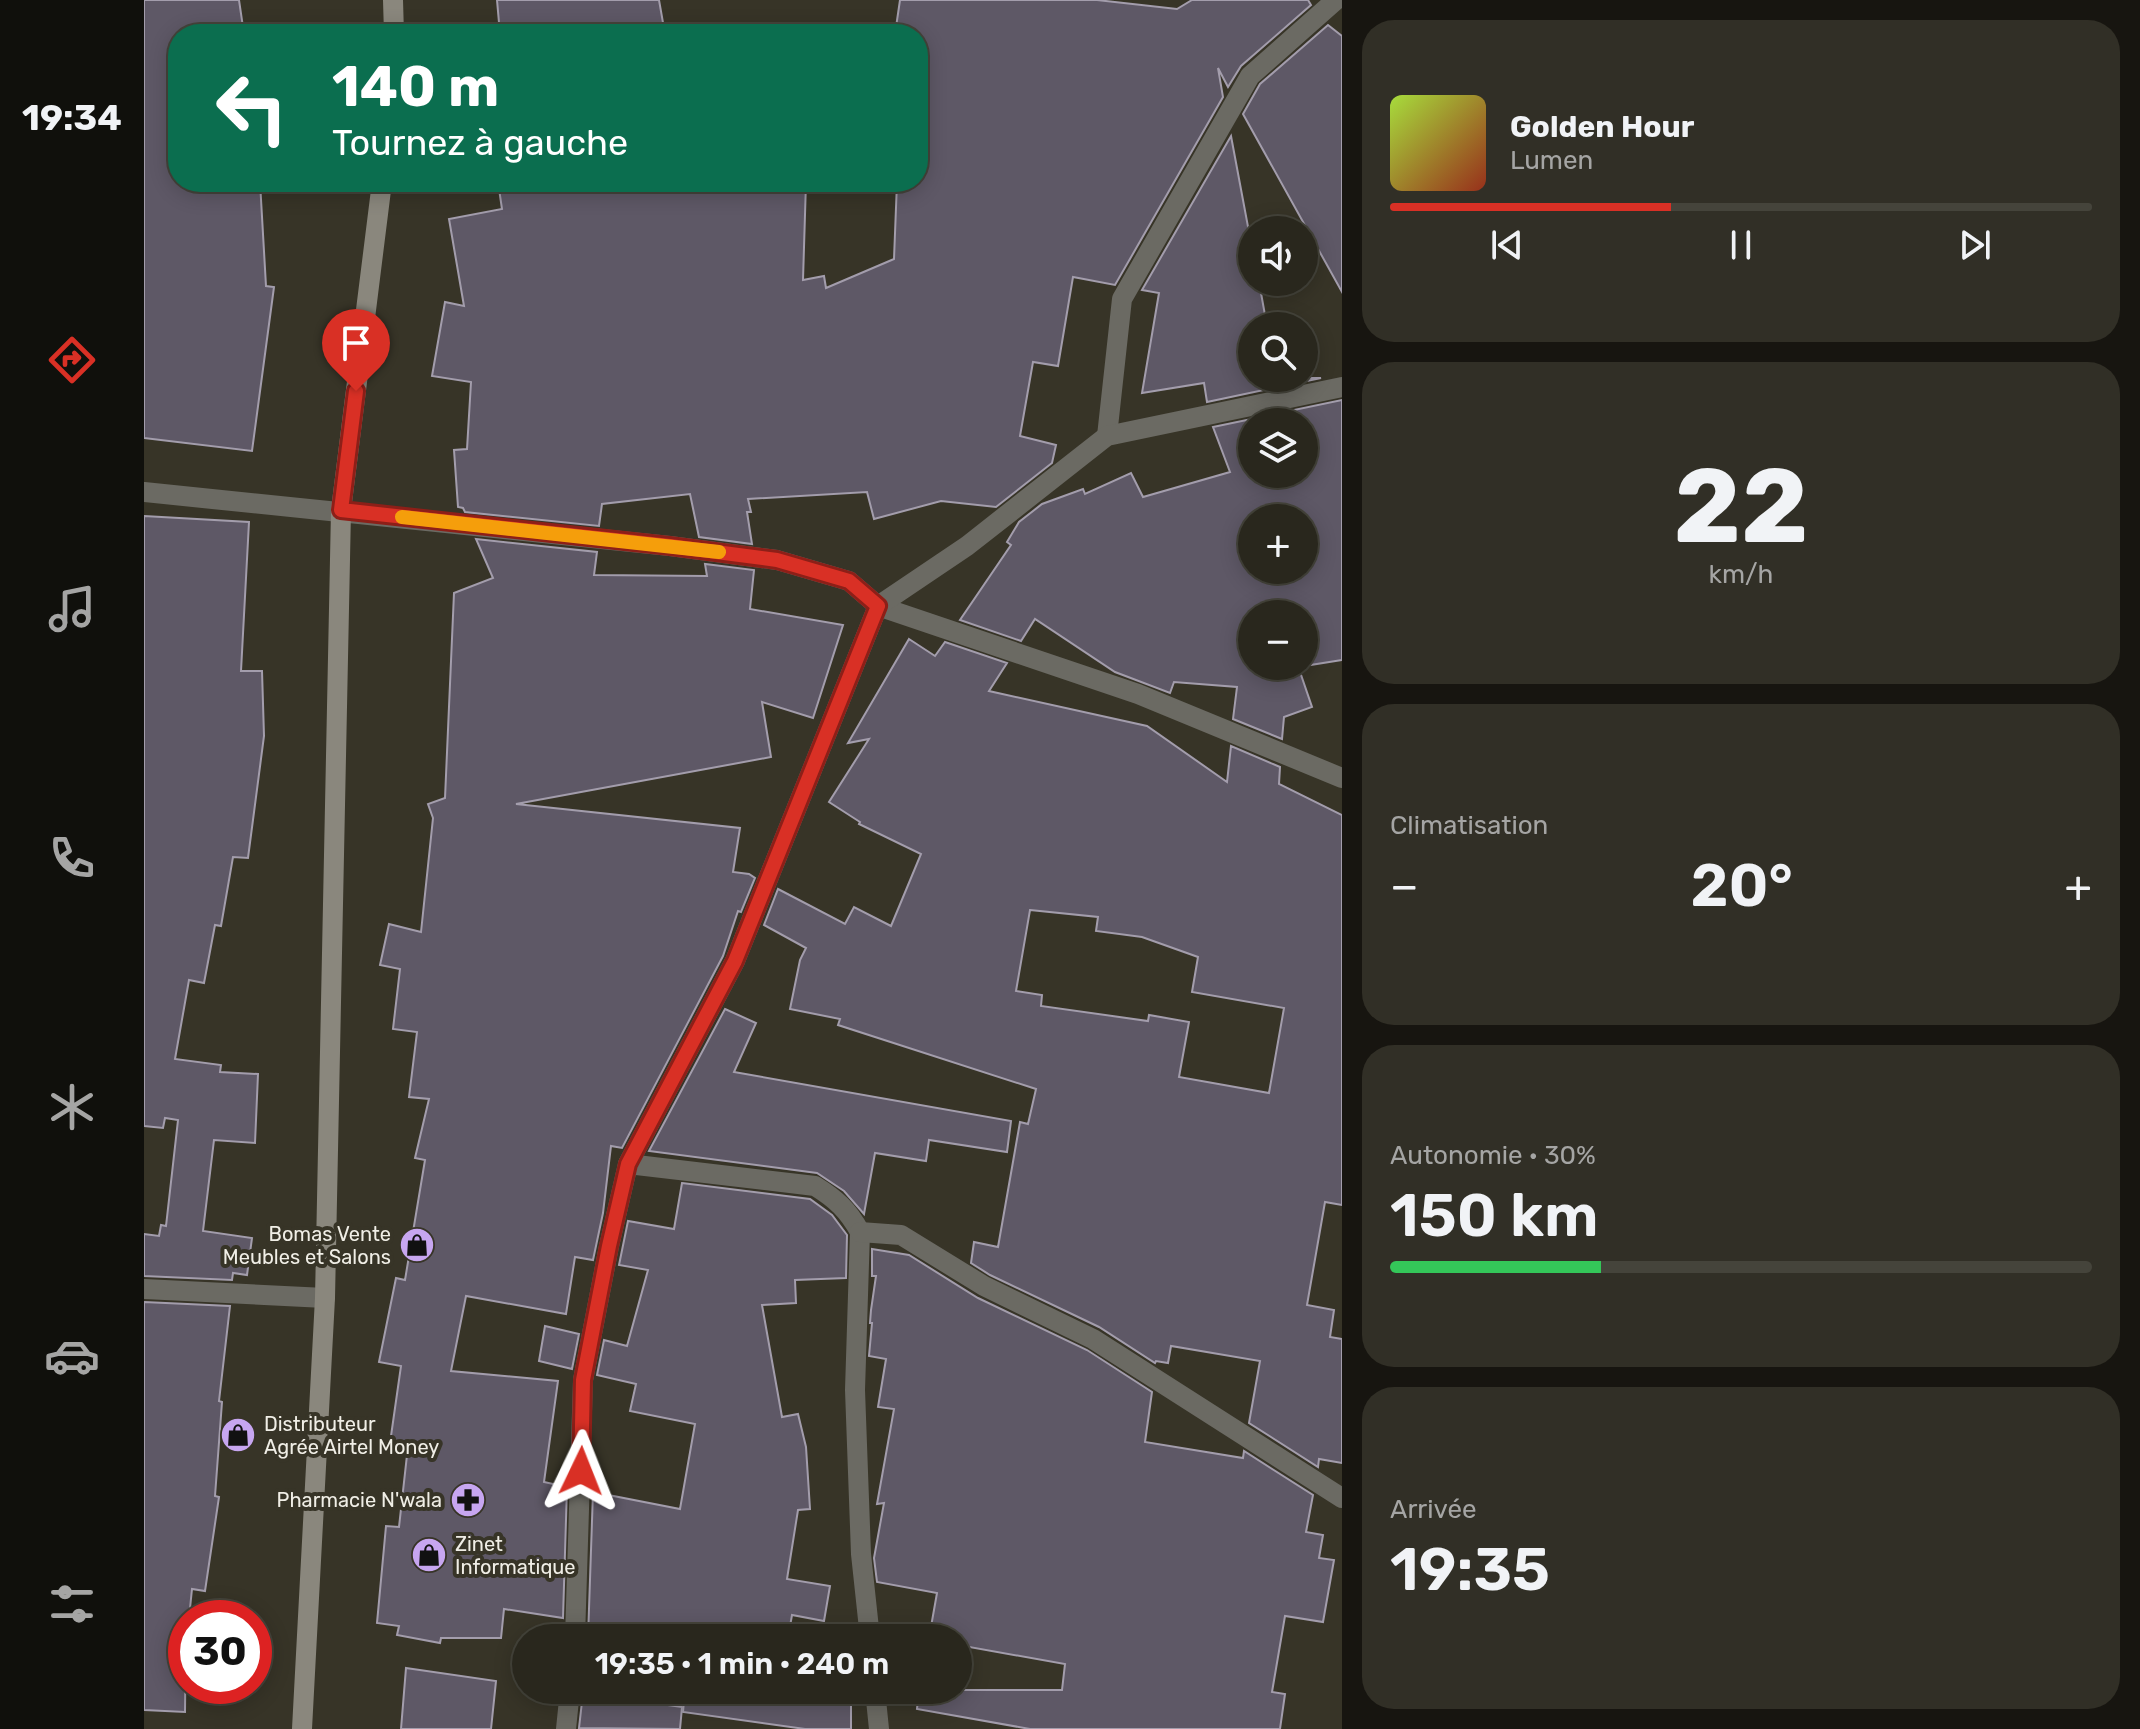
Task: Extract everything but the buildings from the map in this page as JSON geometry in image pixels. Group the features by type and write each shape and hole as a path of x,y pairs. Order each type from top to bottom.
{"street":[{"path":"393,0 394,24"},
{"path":"1107,436 1122,299 1250,76 1336,0"},
{"path":"302,1729 325,1298 341,510 381,192"},
{"path":"575,1624 583,1380 628,1164 735,961 878,606 967,546 1107,436 1342,387"},
{"path":"144,492 341,510 777,560 849,581 878,606 1138,694 1342,778"},
{"path":"628,1164 815,1186 850,1213 860,1232 855,1390 861,1554 868,1624"},
{"path":"860,1232 901,1235 984,1286 1093,1339 1342,1498"},
{"path":"144,1289 325,1298"},
{"path":"566,1729 569,1704"},
{"path":"876,1704 879,1729"}],"slow traffic":[{"path":"402,517 719,552"}],"place":[{"name":"Bomas Vente Meubles et Salons","path":"417,1245"},
{"name":"Distributeur Agrée Airtel Money","path":"238,1435"},
{"name":"Pharmacie N'wala","path":"468,1500"},
{"name":"Zinet Informatique","path":"429,1555"}],"route":[{"path":"356,391 341,510 777,560 849,581 878,606 735,961 628,1164 583,1380 581,1471"}]}
